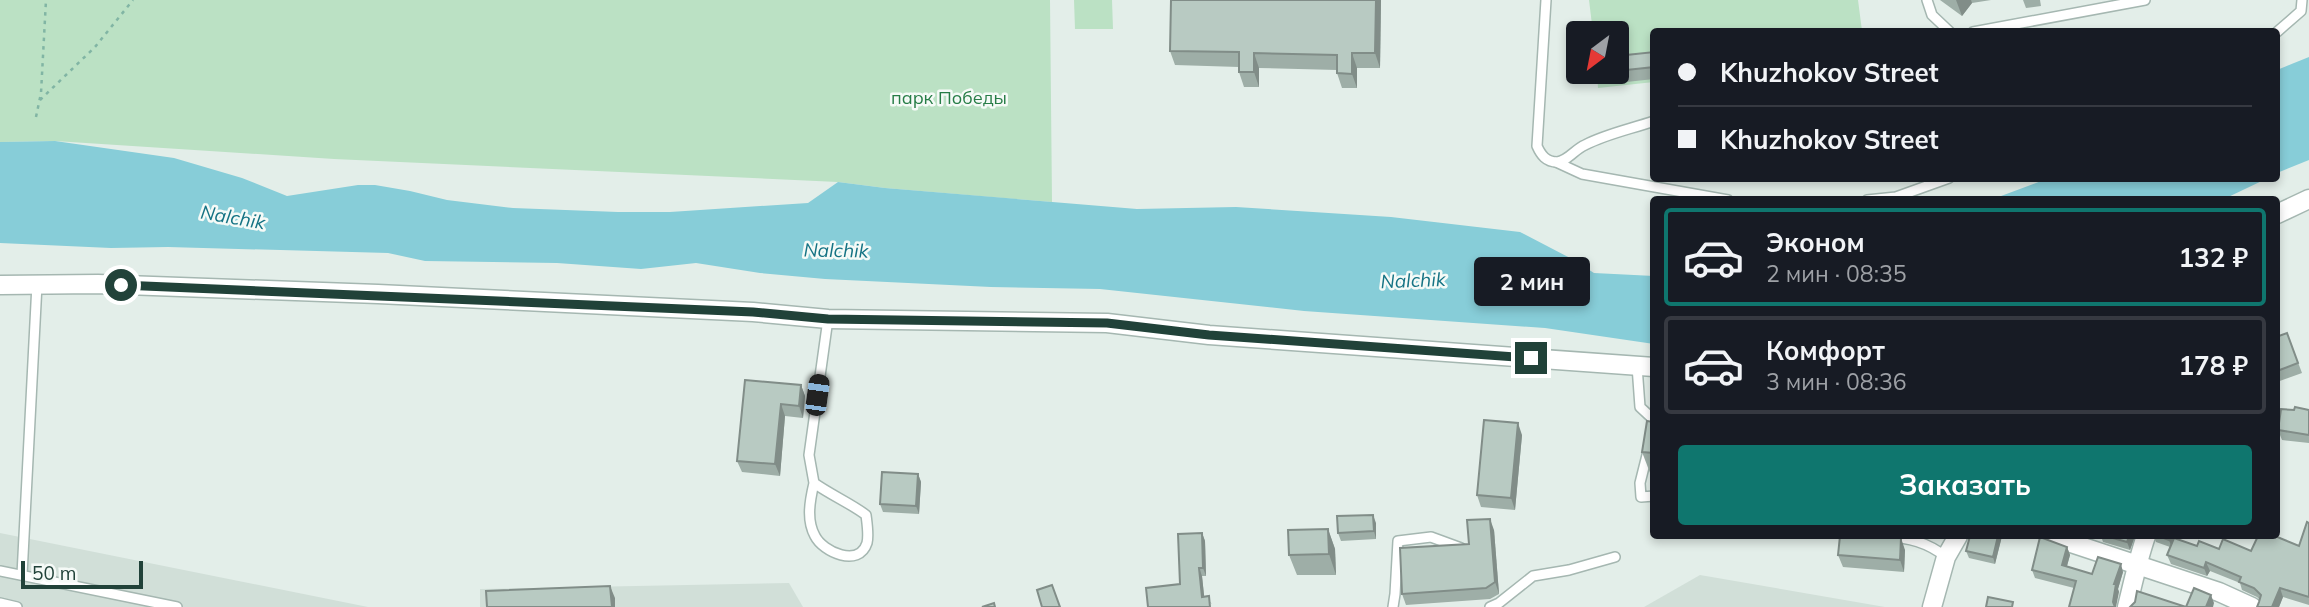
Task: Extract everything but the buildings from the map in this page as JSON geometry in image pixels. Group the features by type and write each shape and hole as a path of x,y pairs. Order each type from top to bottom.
{"street":[{"path":"2280,213 2309,199"},
{"path":"0,285 98,284 500,300 753,312 828,319 1107,323 1209,335 1645,367"},
{"path":"1932,607 1946,557 1956,539"},
{"path":"2059,539 2219,592 2252,607"},
{"path":"2127,607 2145,539"}],"lane":[{"path":"1546,0 1537,146 1541,154 1547,160 1582,174 1706,196"},
{"path":"1927,0 1932,15 1946,28"},
{"path":"1994,28 2145,0"},
{"path":"2280,29 2301,11 2302,0"},
{"path":"1555,162 1567,159 1574,151 1593,141 1650,122"},
{"path":"1899,196 1938,182"},
{"path":"22,575 37,284"},
{"path":"814,483 866,515 867,542 862,551 850,557 823,547 815,537 809,509 814,483 809,455 828,319"},
{"path":"1645,367 1640,407 1650,416"},
{"path":"1650,443 1640,482 1641,497 1650,496"},
{"path":"1393,607 1398,541 1431,537 1461,548"},
{"path":"1913,539 1933,546 1946,557"},
{"path":"1490,607 1533,576 1569,570 1615,557"},
{"path":"0,571 177,607"},
{"path":"125,607 128,596"},
{"path":"0,603 17,607"}],"path":[{"path":"36,117 40,100 46,0"},
{"path":"40,100 95,47 133,0"}],"shaded area":[{"path":"0,533 368,607 0,607"},
{"path":"1700,575 1885,607 1644,607"},
{"path":"789,583 803,607 480,607 480,589"}],"green space":[{"name":"парк Победы","path":"0,0 1050,0 1052,202 838,182 334,159 55,141 0,142"},
{"path":"1074,0 1112,0 1113,29 1075,29"},
{"path":"1589,0 1858,0 1862,28 1650,28 1650,82 1598,88 1598,84 1629,84 1629,21 1592,21"}],"water":[{"path":"2309,57 2309,160 2280,172 2280,69"},
{"name":"Nalchik","path":"55,141 174,158 242,178 287,196 358,185 375,185 447,200 513,208 670,212 808,203 838,182 1137,209 1236,207 1391,217 1520,232 1594,273 1650,276 1650,343 1545,328 1304,311 1100,289 825,279 696,263 641,269 557,263 425,261 388,253 111,248 0,243 0,142"},
{"path":"2038,182 2260,182 2230,196 2001,196"}],"route":[{"path":"121,285 753,312 828,319 1107,323 1209,335 1531,358"}]}
